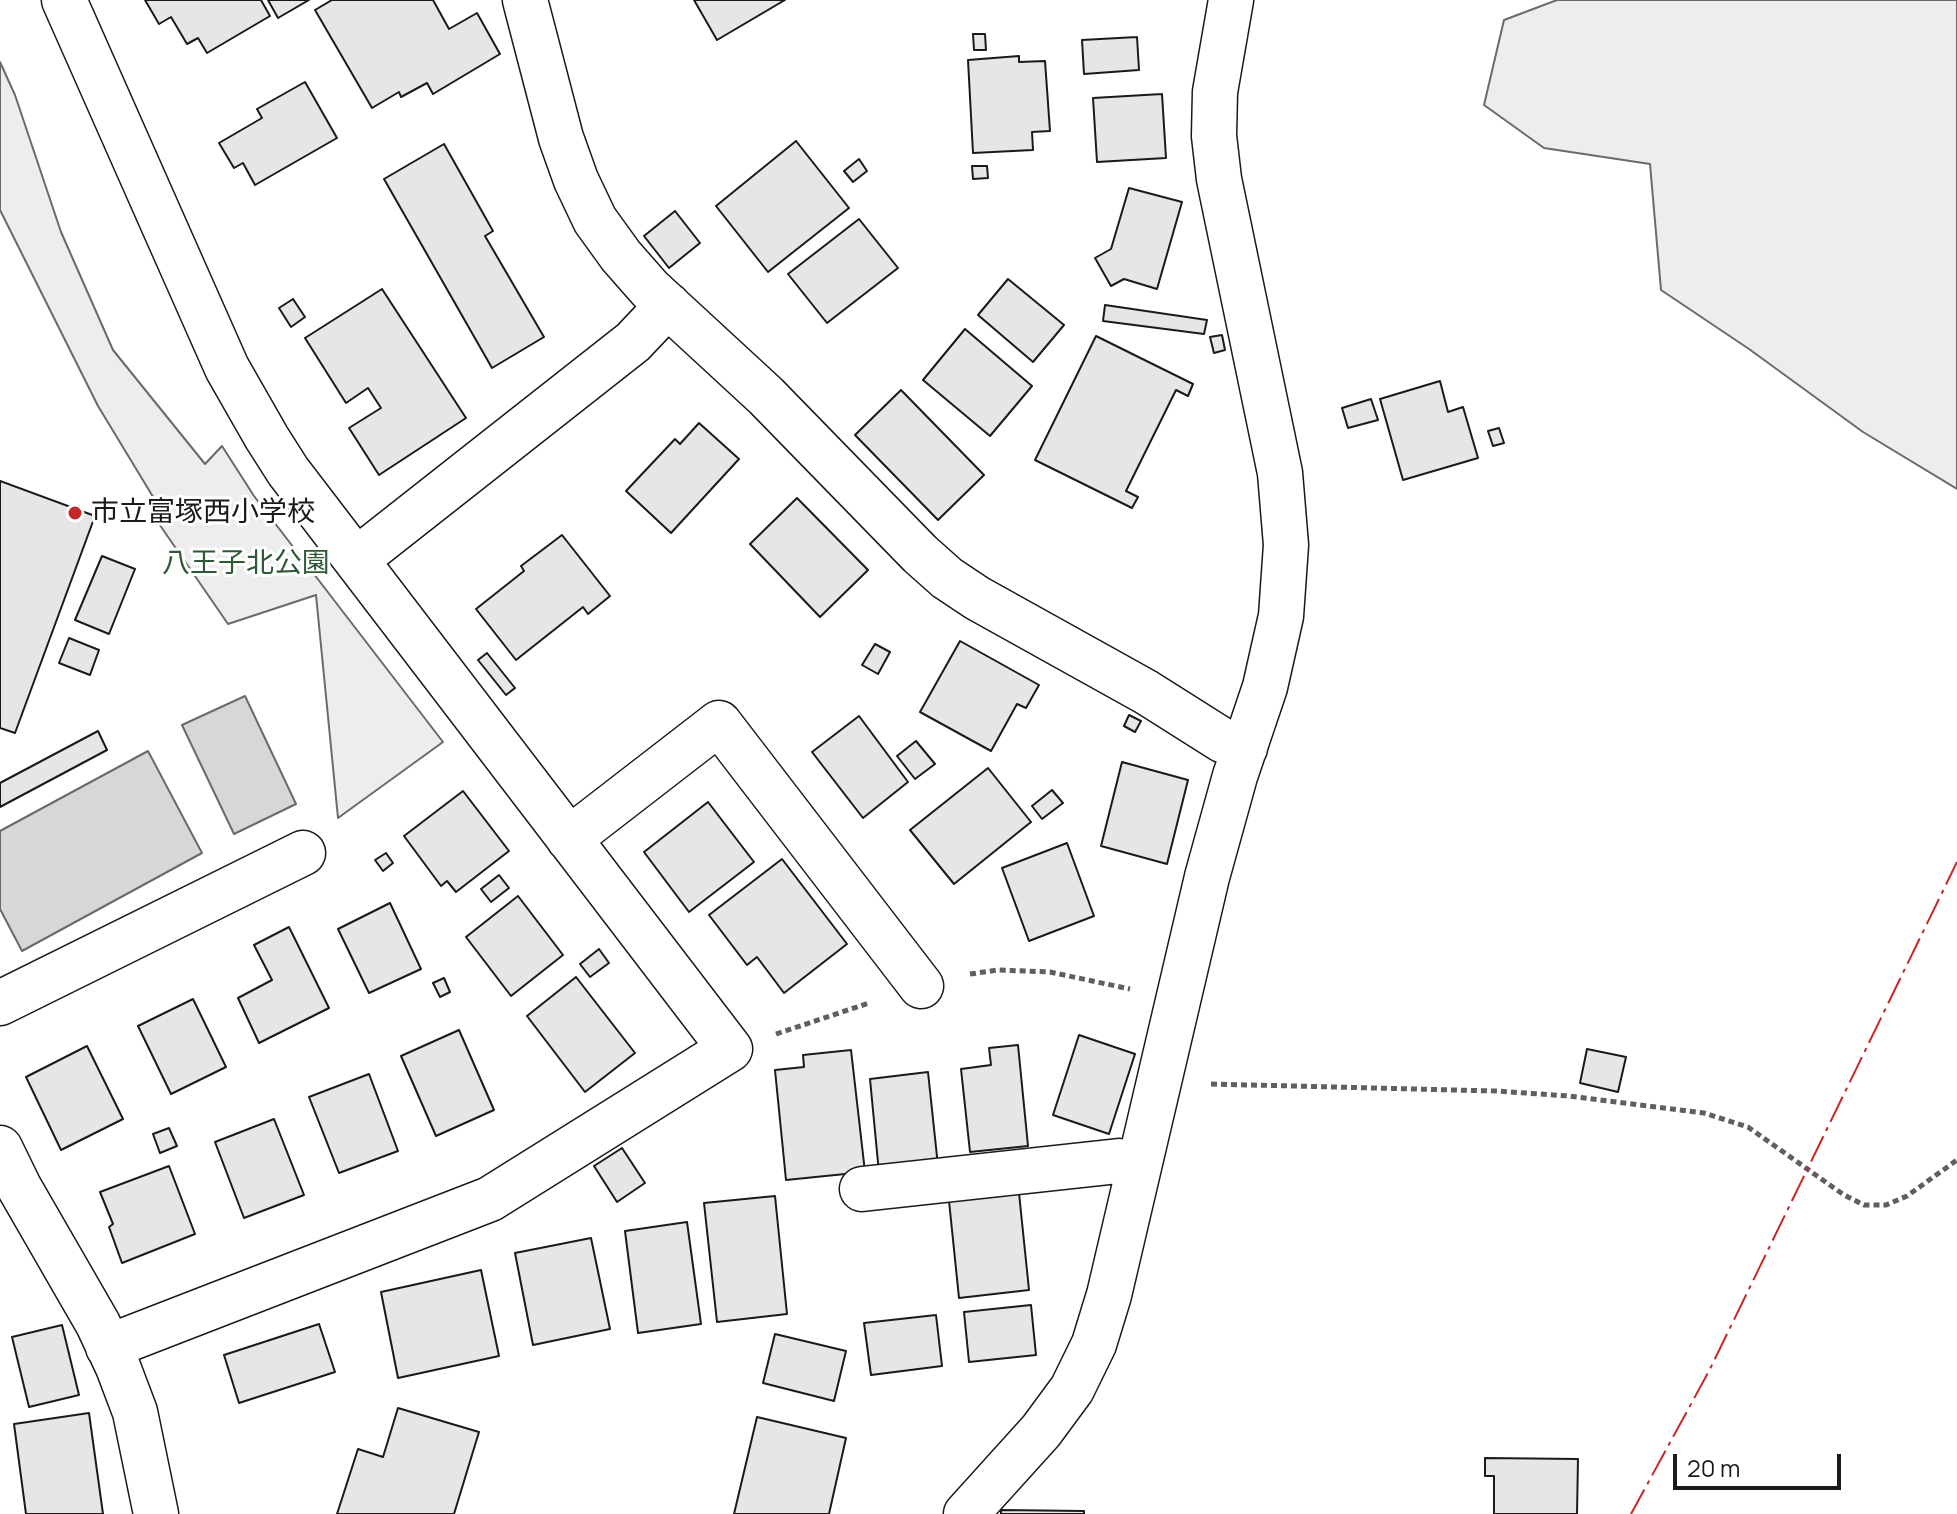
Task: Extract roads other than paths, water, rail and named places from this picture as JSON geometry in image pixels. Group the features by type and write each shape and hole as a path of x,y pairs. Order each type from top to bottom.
{"street":[{"path":"64,0 227,368 288,471 730,1049 490,1199 108,1347"},
{"path":"525,0 561,138 576,180 595,220 621,256 668,305 766,396 947,578 977,598 1146,692 1222,740 1245,748"},
{"path":"966,1514 1041,1431 1072,1389 1094,1344 1109,1295 1210,864 1265,687 1281,616 1286,545 1280,473 1219,179 1214,136 1215,92 1231,0"},
{"path":"356,560 633,342 668,305"},
{"path":"569,839 719,723 921,986"},
{"path":"0,1003 303,853"},
{"path":"0,1148 108,1347 135,1412 156,1514"},
{"path":"862,1189 1119,1161 1139,1166"}],"place":[{"name":"市立富塚西小学校","path":"75,513"}],"park label":[{"name":"八王子北公園","path":"246,564"}]}
